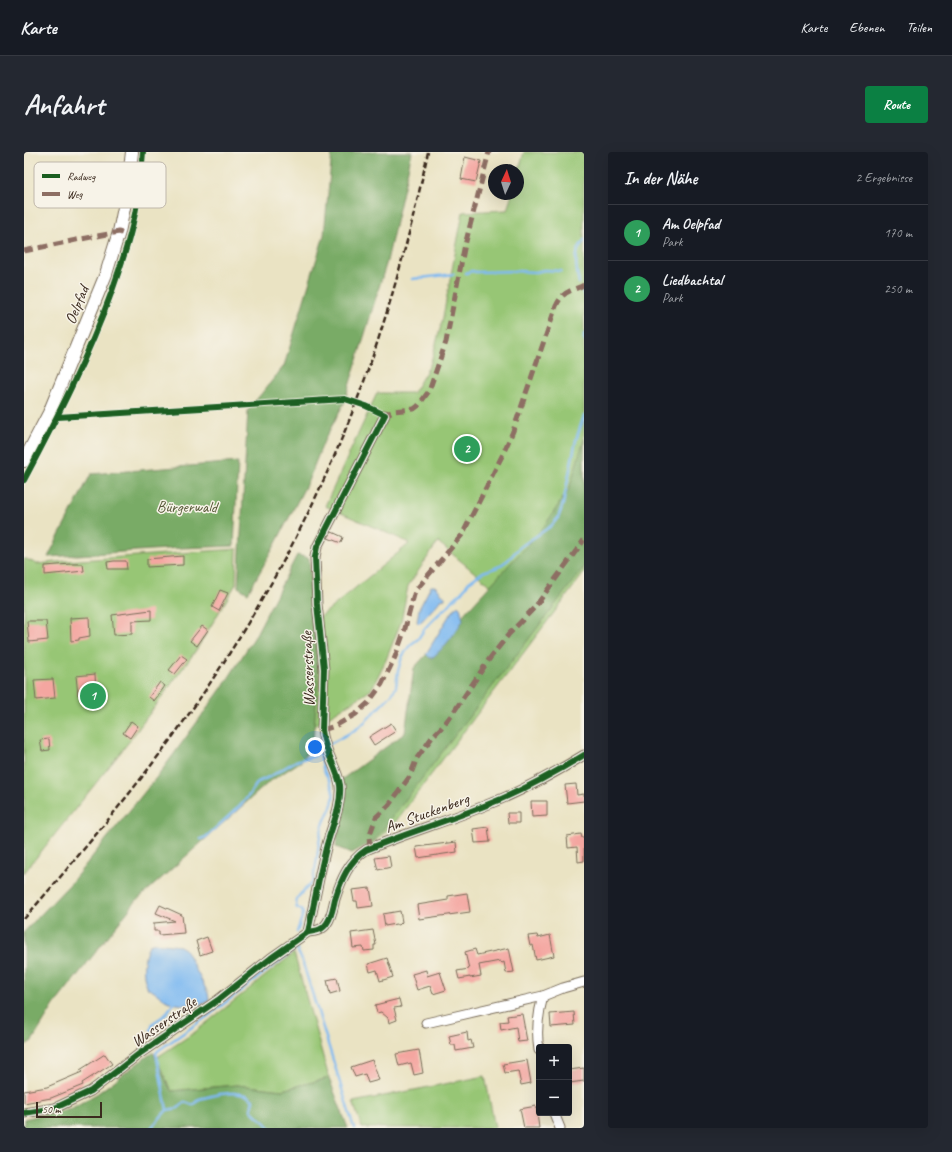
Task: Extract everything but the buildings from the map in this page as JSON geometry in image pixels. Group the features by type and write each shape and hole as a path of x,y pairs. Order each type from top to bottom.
{"street":[{"name":"Oelpfad","path":"131,162 132,152"},
{"name":"Oelpfad","path":"24,461 49,413 106,274 125,208"},
{"name":"Wasserstraße","path":"24,1113 55,1108 91,1091 139,1054 218,1000 271,958 312,931 321,869 339,798 340,786 323,740 324,669 317,604 315,557 317,548 385,415"},
{"name":"Am Stuckenberg","path":"312,931 327,924 338,889 357,856 366,850 518,792 584,756"},
{"path":"426,1023 543,996 584,982"},
{"path":"538,1044 538,1011 543,996"},
{"path":"555,1116 560,1128"}],"green space":[{"path":"332,152 412,152 387,261 344,403 324,441 308,481 248,593 238,587 248,410 284,366 324,235"},
{"path":"524,152 584,152 584,573 393,825 366,850 408,749 500,600 487,583 438,542 408,586 401,622 386,660 371,690 314,726 309,626 410,543 325,506 377,393 413,393 430,365 442,322 463,212 507,210 510,200 524,200 524,164 521,164"},
{"path":"584,439 584,567 374,841 352,853 336,847 341,780 405,733 414,668 543,528 569,489"},
{"name":"Bürgerwald","path":"238,462 234,546 48,557 91,474"},
{"path":"237,549 236,584 197,649 128,743 24,873 24,558 37,564"},
{"path":"297,555 309,558 318,680 313,740 303,760 269,782 136,901 54,1005 32,1041 24,1046 24,932 70,884 160,773 224,685 254,638"},
{"path":"294,953 329,1078 282,1090 237,1085 171,1091 156,1058 195,1032"},
{"path":"153,1052 171,1091 237,1085 282,1090 329,1078 348,1128 24,1128 24,1119 72,1108 98,1093"},
{"path":"485,1076 495,1128 362,1128 353,1102"}],"water":[{"path":"431,586 435,586 445,597 445,599 441,600 419,624 417,622 419,609"},
{"path":"458,605 460,607 463,620 453,636 437,654 430,658 426,654 449,616"},
{"path":"155,943 180,946 185,949 208,993 209,999 206,1003 181,1005 171,1003 148,989 144,978 144,961 149,945"}],"waterway":[{"path":"579,283 576,266 577,252 584,240"},
{"path":"466,273 472,271 561,271"},
{"path":"412,279 454,274"},
{"path":"582,290 584,295"},
{"path":"584,334 584,340"},
{"path":"328,745 355,730 365,722 392,694 396,687 402,657 410,645 418,639 425,628 461,593 469,582 483,572 498,567 508,560 520,547 551,526 558,518 563,504 576,440 584,416"},
{"path":"201,839 206,837 242,804 258,782 296,761 314,756 324,748"},
{"path":"297,932 303,914 302,910 297,908 297,900 313,880 322,826 333,799 332,788 323,768 320,750"},
{"path":"270,1128 251,1110 253,1100 246,1095 233,1093 220,1094 199,1099 193,1105 185,1102 178,1108 167,1110 156,1053 208,1016 296,948 302,960 354,1128"},
{"path":"152,1036 151,1030 153,1023 165,1015 174,1003"},
{"path":"151,1128 167,1110"}],"railway":[{"path":"24,919 112,815 194,707 243,631 296,538 327,473 355,407 367,373 401,264 428,152"}],"marked path":[{"path":"382,414 385,415 393,411 414,409 429,391 446,342 464,249 489,152"},
{"path":"24,251 119,232 130,236"},
{"path":"322,730 335,726 356,714 368,703 382,684 395,657 404,632 415,591 462,535 502,456 513,431 556,306 564,294 584,285"},
{"path":"370,848 369,837 376,817 389,805 410,776 417,758 433,736 453,713 490,658 509,634 535,607 584,540"}],"cycle path":[{"path":"142,162 143,152"},
{"path":"24,480 71,387 103,316 126,247 136,208"},
{"path":"58,417 345,399 366,406 385,415 317,547 315,557 317,604 324,669 322,730 325,745 338,778 340,793 338,809 323,858 308,932"},
{"path":"24,1113 55,1108 91,1091 139,1054 218,1000 271,958 308,932 321,929 330,917 337,892 346,872 350,865 366,850 513,794 584,755"}],"place":[{"name":"Liedbachtal","path":"467,449"},
{"name":"Am Oelpfad","path":"93,696"}]}
